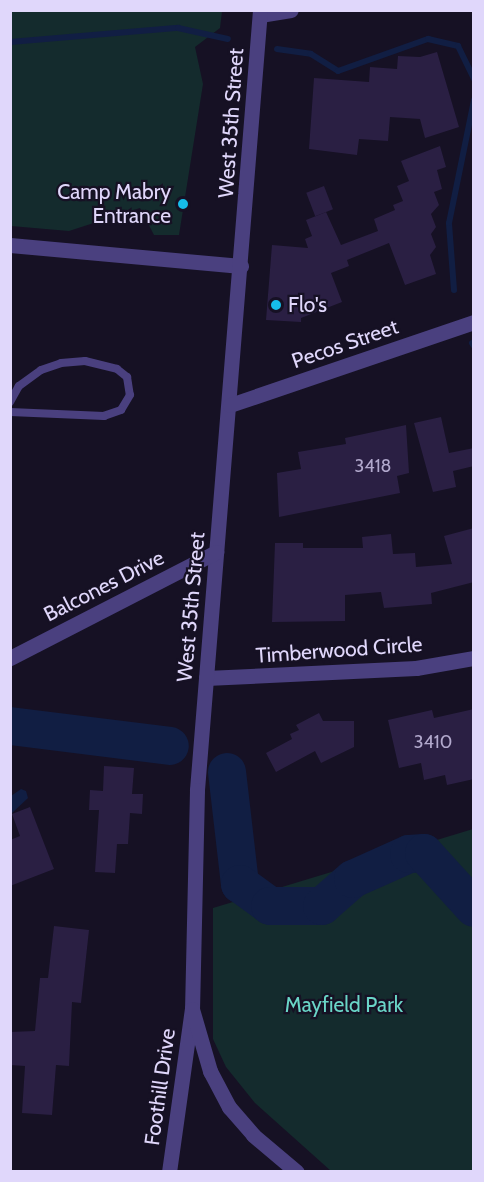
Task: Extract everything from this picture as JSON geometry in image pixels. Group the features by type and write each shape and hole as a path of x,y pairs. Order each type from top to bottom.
{"street":[{"path":"260,13 291,10"},
{"name":"West 35th Street","path":"260,13 231,405 196,790 192,1009 210,1071 230,1107 254,1135 297,1172"},
{"path":"10,245 241,266"},
{"name":"Pecos Street","path":"231,405 474,322"},
{"name":"Balcones Drive","path":"10,658 216,552"},
{"name":"Timberwood Circle","path":"206,678 416,668 474,658"},
{"name":"Foothill Drive","path":"170,1172 192,1009"}],"lane":[{"path":"10,402 19,386 41,370 61,363 85,361 117,369 127,377 130,395 121,410 104,416 10,412"}],"green space":[{"path":"10,11 222,11 220,28 195,47 203,84 179,235 154,235 140,208 69,231 11,226"},
{"name":"Mayfield Park","path":"473,829 473,1171 331,1171 255,1103 226,1067 213,1039 213,908"}],"water":[{"path":"21,789 26,791 28,798 11,814 11,796"}],"building":[{"path":"437,52 459,127 425,138 420,119 390,117 388,141 359,139 357,155 309,149 314,78 369,82 370,67 397,69 398,56 420,57"},
{"path":"440,146 446,167 437,170 442,189 434,192 439,205 431,214 436,227 431,234 436,247 430,255 436,274 405,285 389,243 347,260 349,266 331,273 342,302 301,318 301,322 266,320 272,245 308,248 305,239 312,236 306,220 326,212 341,245 378,231 374,219 395,210 393,205 403,201 397,186 409,181 401,161"},
{"path":"324,186 333,209 315,216 306,193"},
{"path":"441,417 449,453 474,448 474,466 453,471 456,487 433,492 414,423"},
{"path":"406,425 409,473 397,476 400,493 279,517 277,473 301,469 298,452 346,444 345,438"},
{"path":"474,528 474,582 431,593 432,604 384,608 381,592 345,595 345,621 272,622 275,543 303,543 303,548 363,548 362,537 391,534 393,554 415,553 416,567 452,564 444,536"},
{"path":"474,709 474,779 447,785 445,775 424,780 421,763 399,768 388,720 432,710 434,718"},
{"path":"319,713 323,721 354,721 354,747 321,763 315,751 276,772 266,753 292,739 290,734 299,730 296,725"},
{"path":"104,766 134,768 132,794 143,794 142,814 130,813 128,844 117,844 115,873 95,872 99,810 89,810 90,790 103,791"},
{"path":"30,807 54,869 10,886 10,840 20,836 12,814"},
{"path":"54,926 89,930 81,1003 72,1002 69,1066 56,1065 52,1115 22,1113 25,1066 10,1065 10,1032 35,1031 40,978 48,978"}],"waterway":[{"path":"10,42 178,28 228,39"},
{"path":"277,49 311,54 338,71 428,39 458,46 474,79"},
{"path":"454,290 449,223 474,100"},
{"path":"10,726 170,746"},
{"path":"227,772 240,884 270,906 322,906 353,879 409,854 424,853 474,908"}],"place":[{"name":"Camp Mabry Entrance","path":"183,204"},
{"name":"Flo's","path":"276,305"}]}
